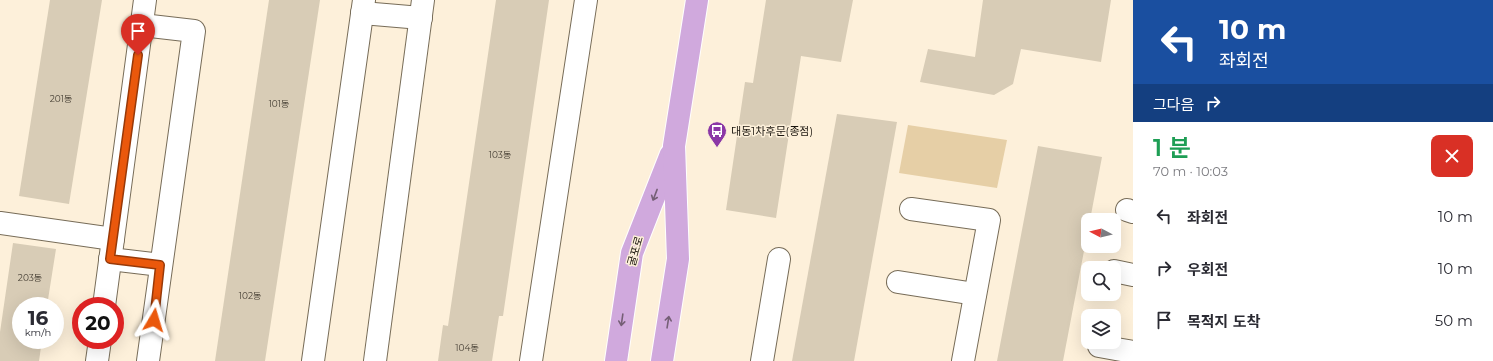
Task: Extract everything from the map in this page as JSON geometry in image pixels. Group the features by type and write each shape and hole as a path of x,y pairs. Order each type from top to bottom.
{"main road":[{"name":"굴포로","path":"662,361 678,259 674,146 697,0"},
{"name":"굴포로","path":"616,361 632,253 674,146"}],"street":[{"path":"105,297 145,0"},
{"path":"531,361 586,0"},
{"path":"313,361 363,6 422,9 374,361"},
{"path":"142,24 194,31 160,265 148,361"},
{"path":"911,209 989,220 963,361"},
{"path":"0,223 112,249 160,265"},
{"path":"762,361 779,259"},
{"path":"1121,272 1133,275"},
{"path":"898,282 975,294"},
{"path":"97,361 99,349"},
{"path":"1116,349 1133,352"}],"shaded area":[{"path":"908,125 1007,140 997,188 899,173"}],"building":[{"path":"50,0 102,0 69,204 19,196"},
{"path":"269,0 320,0 265,361 215,361"},
{"path":"496,0 549,0 503,316 499,316 492,361 438,361 443,325 448,326"},
{"path":"766,0 853,0 841,62 801,56 776,218 726,210 745,82 753,83"},
{"path":"983,0 1111,0 1101,62 1021,49 1013,84 994,95 920,82 928,49 975,57"},
{"path":"837,114 897,122 854,361 792,361"},
{"path":"1038,146 1102,157 1091,213 1081,213 1081,253 1084,253 1063,361 997,361"},
{"path":"13,243 56,249 48,297 12,297 12,349 41,349 39,361 0,361 0,332"}],"place":[{"name":"대동1차후문(종점)","path":"717,148"}],"route":[{"path":"138,55 110,259 160,265 154,320"}]}
